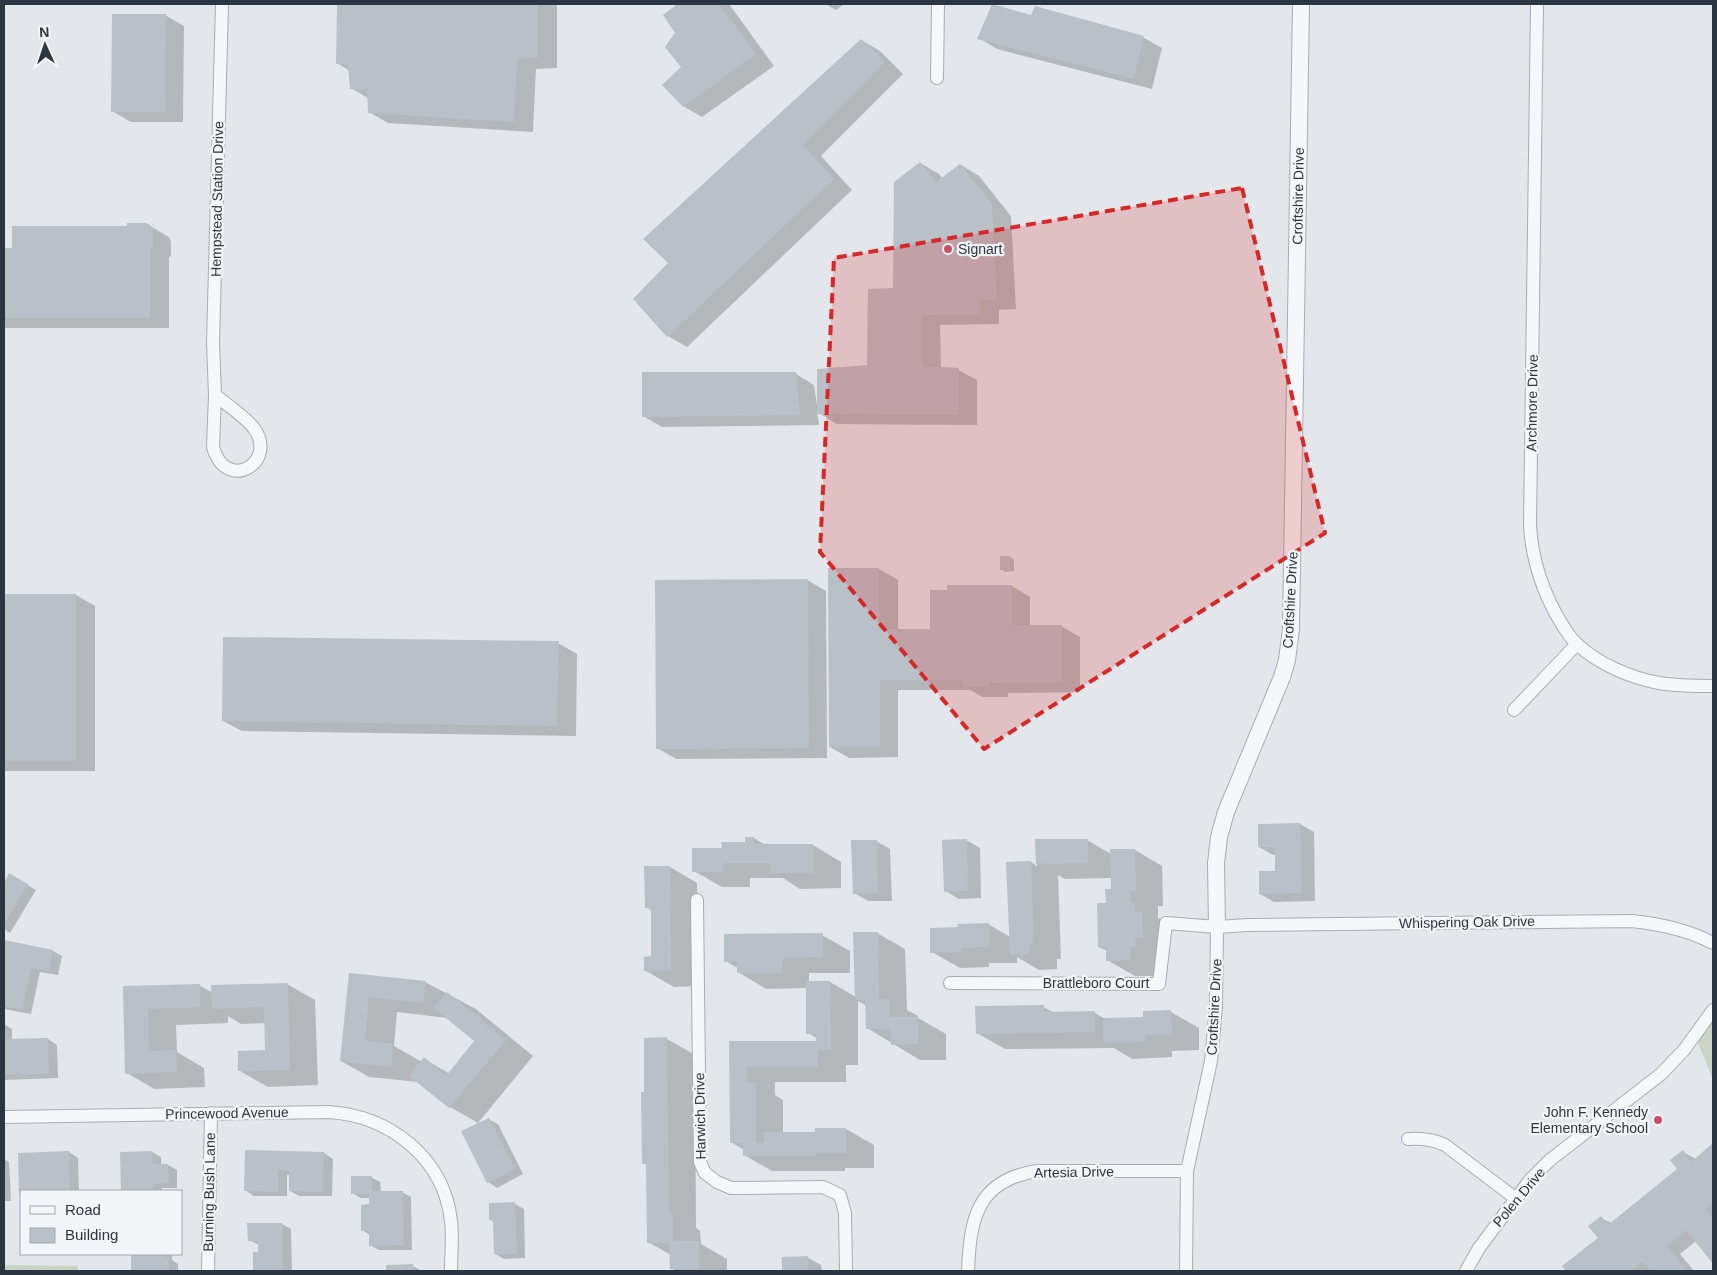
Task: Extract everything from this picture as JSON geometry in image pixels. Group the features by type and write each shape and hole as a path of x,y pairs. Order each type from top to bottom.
{"street":[{"name":"Hempstead Station Drive","path":"215,394 252,427 259,439 259,457 253,466 247,469 237,471 227,469 221,464 213,447 215,394 213,343 222,4"},
{"path":"937,78 938,4"},
{"name":"Croftshire Drive","path":"1186,1271 1187,1171 1211,1061 1216,1007 1216,863 1219,838 1226,812 1282,677 1287,660 1291,629 1301,4"},
{"name":"Archmore Drive","path":"1536,4 1531,544 1536,566 1543,589 1555,614 1577,644 1592,656 1613,668 1658,683 1679,686 1713,686"},
{"path":"1514,710 1577,644"},
{"name":"Harwich Drive","path":"698,900 700,1162 705,1173 717,1182 732,1188 823,1188 840,1195 844,1213 846,1271"},
{"name":"Whispering Oak Drive","path":"1217,926 1632,921 1656,923 1680,929 1713,943"},
{"name":"Brattleboro Court","path":"950,983 1159,984 1166,923 1217,926"},
{"name":"Polen Drive","path":"1466,1271 1479,1248 1515,1198 1550,1160 1662,1074 1684,1050 1713,1010"},
{"name":"Princewood Avenue","path":"4,1117 320,1112 349,1114 368,1119 387,1127 406,1140 431,1167 440,1182 447,1201 451,1221 451,1271"},
{"name":"Burning Bush Lane","path":"208,1271 211,1113"},
{"path":"1408,1139 1420,1138 1445,1145 1515,1198"},
{"name":"Artesia Drive","path":"968,1271 970,1239 981,1203 992,1190 1006,1180 1023,1173 1038,1171 1187,1171"}],"highlighted area":[{"path":"1242,188 1325,533 984,749 820,552 834,258"}],"green space":[{"path":"1713,1010 1713,1079 1695,1036"},
{"path":"4,1265 78,1266 78,1271 4,1271"}],"building":[{"path":"337,4 538,4 538,57 517,59 514,122 368,113 367,90 350,89 348,63 336,64"},
{"path":"674,4 719,4 756,54 683,107 662,85 681,67 665,47 675,33 663,15 675,6"},
{"path":"992,4 1031,15 1035,6 1144,36 1134,79 977,39"},
{"path":"112,14 166,14 165,112 111,112"},
{"path":"861,39 885,62 803,145 834,179 667,337 633,299 668,263 643,239"},
{"path":"920,162 936,182 960,164 992,204 997,299 980,300 981,314 922,315 923,366 959,368 959,415 817,414 817,369 867,365 868,289 893,288 894,182"},
{"path":"127,223 146,223 153,230 153,246 150,246 150,318 4,318 4,248 12,248 12,226 127,226"},
{"path":"642,372 796,372 800,415 642,417"},
{"path":"1000,556 1010,556 1010,570 1000,570"},
{"path":"828,568 879,568 879,629 930,629 930,590 947,590 947,585 1012,585 1012,625 1062,625 1062,682 990,683 990,687 963,687 963,680 880,680 880,747 829,747"},
{"path":"808,579 809,748 656,749 655,580"},
{"path":"4,594 76,594 76,761 4,761"},
{"path":"223,637 559,641 557,726 222,721"},
{"path":"1300,823 1302,893 1259,894 1259,871 1275,871 1275,847 1258,847 1258,824"},
{"path":"745,837 754,837 754,844 813,844 813,873 771,873 771,863 723,863 723,872 692,872 692,848 722,848 721,842 745,842"},
{"path":"967,839 968,891 944,892 942,840"},
{"path":"1035,839 1088,839 1088,863 1036,864"},
{"path":"851,840 877,840 878,893 853,894"},
{"path":"1110,849 1135,849 1136,891 1130,891 1131,903 1135,903 1135,912 1142,912 1143,938 1135,938 1136,947 1130,947 1131,960 1106,961 1106,947 1098,947 1097,903 1106,903 1105,889 1111,889"},
{"path":"1031,861 1034,943 1029,943 1029,954 1010,955 1006,862"},
{"path":"644,866 670,866 671,971 644,971 644,957 651,956 651,908 645,908"},
{"path":"9,873 28,884 4,924 4,883"},
{"path":"989,923 989,947 961,948 961,952 930,953 930,928 958,927 957,924"},
{"path":"853,932 878,932 879,999 890,999 890,1017 918,1017 918,1044 891,1045 890,1029 866,1029 865,1000 855,1000"},
{"path":"823,933 823,957 782,958 782,973 737,973 737,961 724,962 724,934"},
{"path":"4,940 53,950 49,971 31,968 22,1010 4,1006"},
{"path":"349,973 426,981 423,1003 369,997 365,1041 393,1044 391,1067 340,1061"},
{"path":"806,981 830,981 831,1050 818,1050 818,1067 747,1067 747,1083 756,1083 756,1143 764,1143 764,1132 815,1132 815,1128 846,1128 846,1153 817,1153 817,1156 743,1156 743,1143 730,1143 729,1041 816,1041 816,1034 806,1034"},
{"path":"288,983 290,1070 238,1071 238,1051 265,1050 264,1007 212,1009 211,985"},
{"path":"200,984 200,1007 148,1009 149,1051 176,1050 177,1072 125,1074 123,986"},
{"path":"447,992 506,1040 449,1108 409,1076 424,1057 446,1076 474,1041 434,1008"},
{"path":"1044,1005 1044,1012 1095,1011 1095,1032 976,1034 975,1006"},
{"path":"1171,1010 1172,1035 1145,1035 1145,1042 1103,1043 1103,1018 1143,1017 1143,1011"},
{"path":"667,1037 669,1213 673,1213 673,1241 699,1241 699,1269 670,1269 669,1243 647,1243 646,1164 642,1164 641,1092 644,1092 644,1038"},
{"path":"48,1038 49,1074 4,1075 4,1039"},
{"path":"489,1118 515,1169 487,1183 461,1131"},
{"name":"John F. Kennedy Elementary School","path":"1713,1143 1713,1203 1705,1209 1713,1219 1713,1264 1686,1230 1667,1246 1687,1271 1651,1271 1643,1261 1630,1271 1566,1271 1562,1266 1598,1238 1588,1226 1601,1216 1608,1225 1677,1169 1670,1160 1683,1150 1691,1162"},
{"path":"245,1150 324,1152 323,1192 289,1191 289,1171 278,1170 278,1192 244,1191"},
{"path":"69,1151 70,1190 20,1190 19,1194 18,1153"},
{"path":"152,1151 153,1164 168,1164 169,1183 153,1184 153,1190 121,1190 120,1152"},
{"path":"351,1176 372,1176 372,1191 403,1191 404,1245 369,1246 369,1231 361,1231 361,1205 369,1204 369,1194 351,1194"},
{"path":"515,1202 517,1254 494,1254 493,1220 489,1220 489,1203"},
{"path":"247,1223 282,1223 283,1271 253,1271 253,1252 258,1252 258,1241 248,1241"},
{"path":"131,1255 163,1255 163,1257 169,1257 169,1271 131,1271"},
{"path":"808,1256 808,1271 782,1271 782,1257"},
{"path":"413,1264 413,1271 386,1271 386,1265"}],"place":[{"name":"Signart","path":"948,249"},
{"name":"John F. Kennedy Elementary School","path":"1658,1120"}]}
